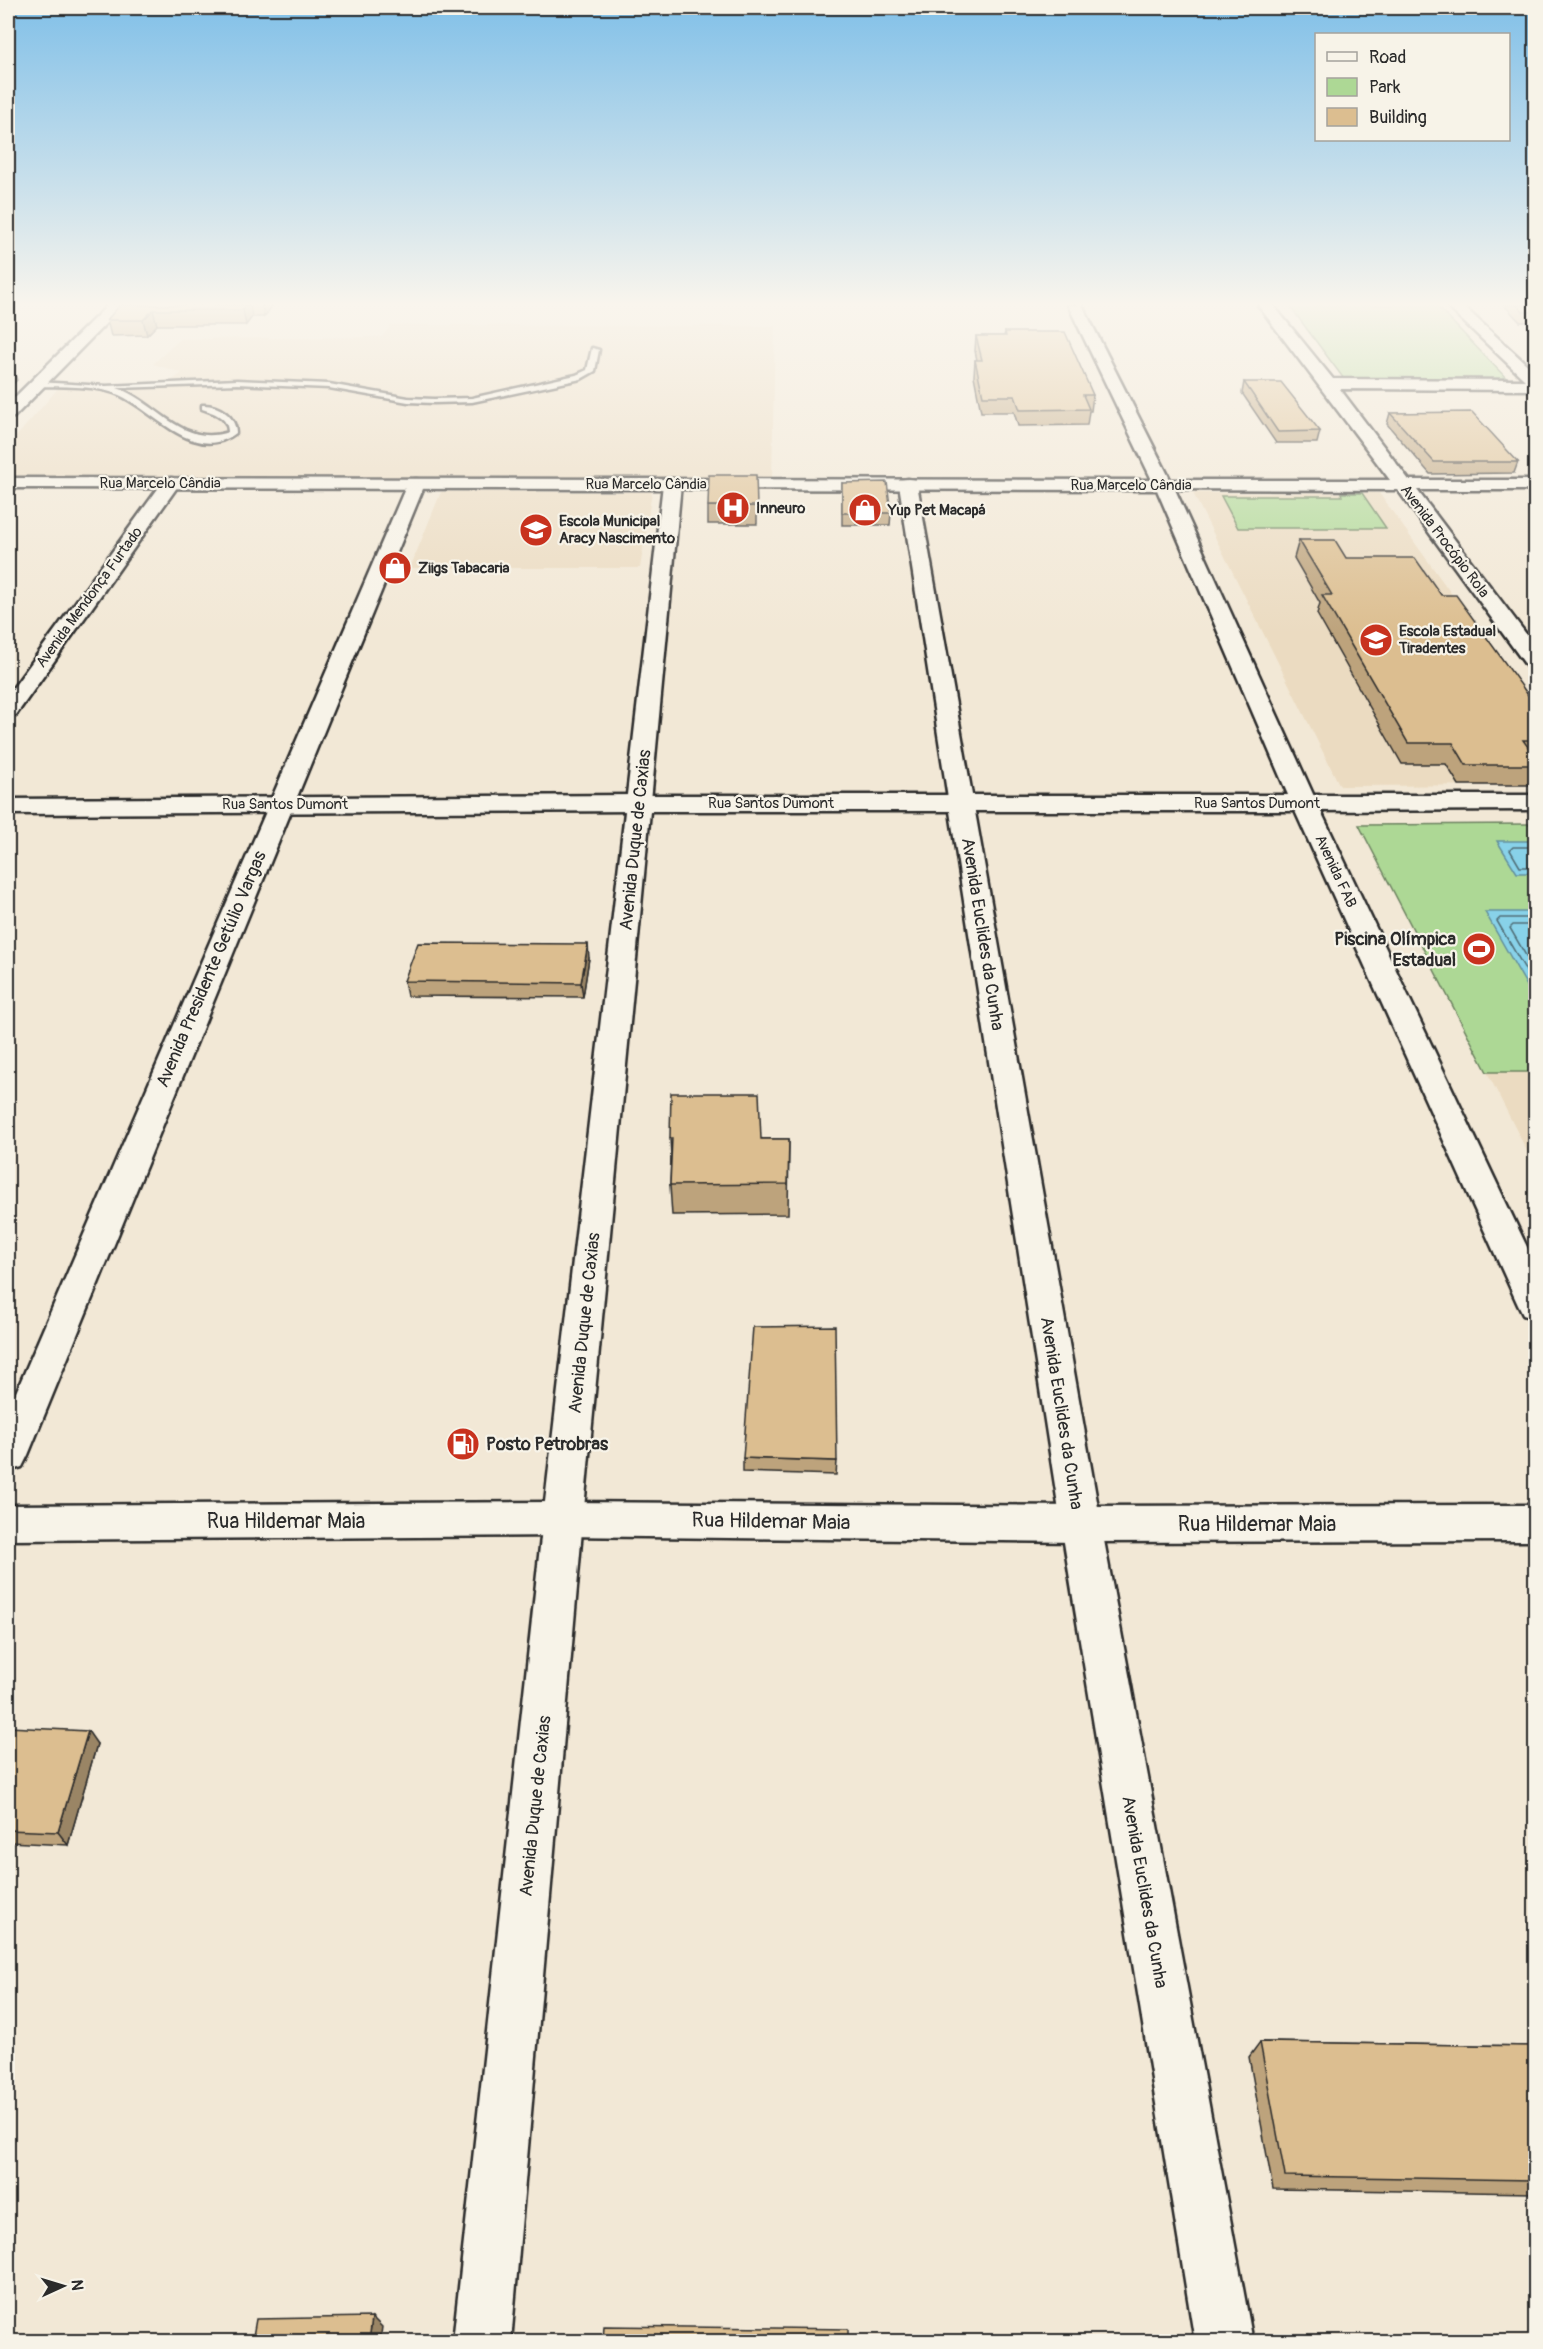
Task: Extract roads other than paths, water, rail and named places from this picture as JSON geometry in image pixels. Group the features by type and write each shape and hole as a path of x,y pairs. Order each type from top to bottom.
{"street":[{"name":"Avenida FAB","path":"1130,415 1164,484 1305,803 1536,1305"},
{"name":"Avenida Procópio Rola","path":"1351,415 1536,663"},
{"name":"Rua Marcelo Cândia","path":"8,483 1536,485"},
{"name":"Avenida Mendonça Furtado","path":"8,710 171,483"},
{"name":"Avenida Presidente Getúlio Vargas","path":"8,1455 416,484"},
{"name":"Avenida Duque de Caxias","path":"482,2342 563,1519 672,484"},
{"name":"Avenida Euclides da Cunha","path":"908,484 1081,1524 1224,2342"},
{"name":"Rua Santos Dumont","path":"8,807 280,804 1536,802"},
{"name":"Rua Hildemar Maia","path":"8,1523 563,1519 1081,1524 1536,1523"}],"lane":[{"path":"152,415 186,434 212,438 232,433 232,426 223,415"}],"water":[{"path":"1497,841 1535,841 1535,873 1517,873"},
{"path":"1485,912 1535,912 1535,1000"}],"place":[{"name":"Inneuro","path":"733,508"},
{"name":"Yup Pet Macapá","path":"865,510"},
{"name":"Escola Municipal Aracy Nascimento","path":"536,530"},
{"name":"Ziigs Tabacaria","path":"395,568"},
{"name":"Escola Estadual Tiradentes","path":"1376,640"},
{"name":"Piscina Olímpica Estadual","path":"1479,949"},
{"name":"Posto Petrobras","path":"463,1444"}]}
